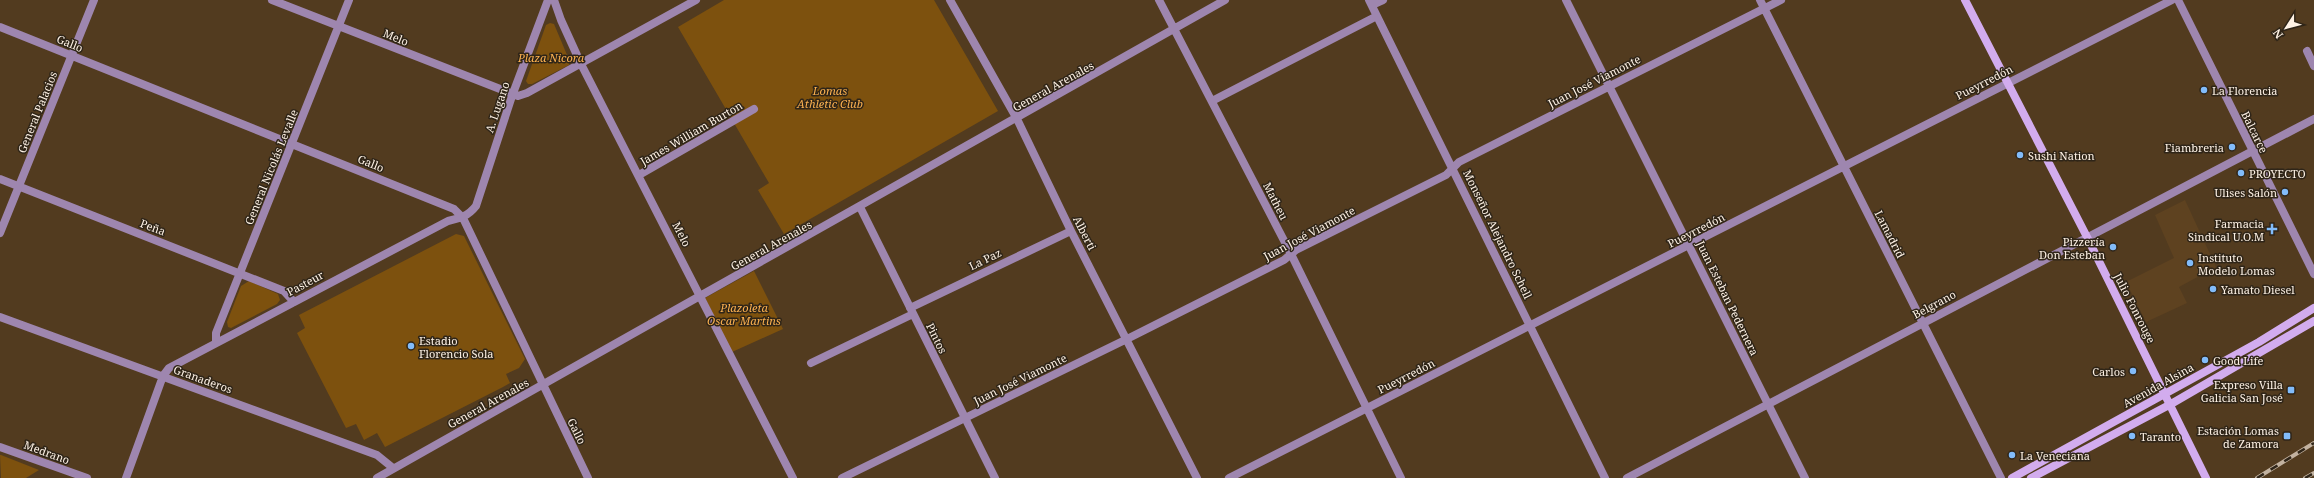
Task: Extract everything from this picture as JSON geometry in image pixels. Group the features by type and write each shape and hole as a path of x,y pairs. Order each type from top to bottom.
{"main road":[{"name":"Julio Fonrouge","path":"1965,0 2006,83 2087,237 2206,478"},
{"name":"Avenida Alsina","path":"2012,478 2165,394 2314,308"},
{"name":"Avenida Alsina","path":"2031,478 2170,404 2314,321"}],"street":[{"name":"General Palacios","path":"0,233 94,0"},
{"name":"Melo","path":"272,0 512,96"},
{"name":"General Nicolás Levalle","path":"216,343 216,333 349,0"},
{"name":"A. Lugano","path":"463,218 476,206 512,96 548,0"},
{"name":"Melo","path":"554,0 561,20 581,64 793,478"},
{"path":"512,96 527,93 696,0"},
{"name":"Alberti","path":"950,0 1017,119 1071,231 1197,478"},
{"name":"Matheu","path":"1159,0 1291,254 1401,478"},
{"name":"General Arenales","path":"382,477 394,468 1017,119 1175,30 1225,0"},
{"path":"1371,2 1383,0"},
{"name":"Juan Esteban Pedernera","path":"1566,0 1610,85 1805,478"},
{"name":"Lamadrid","path":"1760,0 2001,478"},
{"name":"Juan José Viamonte","path":"842,478 1127,339 1446,175 1459,162 1781,0"},
{"name":"Pueyrredón","path":"1228,478 1689,246 2006,83 2172,0"},
{"name":"Balcarce","path":"2178,0 2314,274"},
{"name":"Monseñor Alejandro Schell","path":"1371,2 1605,478"},
{"path":"1212,101 1377,16"},
{"name":"Gallo","path":"0,27 448,205 463,218 588,478"},
{"path":"2307,51 2314,66"},
{"name":"James William Burton","path":"639,176 754,109"},
{"name":"Belgrano","path":"1627,478 1922,322 2314,119"},
{"name":"Peña","path":"0,179 284,291 294,302"},
{"name":"Pintos","path":"860,207 995,478"},
{"name":"Pasteur","path":"163,376 169,368 216,343 448,221 463,218"},
{"name":"La Paz","path":"811,363 1071,231"},
{"name":"Granaderos","path":"0,317 377,455 394,468"},
{"path":"126,478 163,376"},
{"name":"Medrano","path":"0,447 87,478"}],"shaded area":[{"name":"Instituto Modelo Lomas","path":"2185,200 2216,267 2179,287 2187,303 2146,322 2126,282 2174,258 2155,215"}],"green space":[{"name":"Lomas Athletic Club","path":"724,0 934,0 998,111 784,234 758,190 769,183 678,27"},
{"name":"Plaza Nicora","path":"550,23 554,24 570,62 569,65 532,84 528,84 526,81 546,25"},
{"name":"Estadio Florencio Sola","path":"456,234 464,236 525,359 519,368 506,374 510,383 385,447 377,433 364,440 356,424 346,428 297,333 305,328 299,315"},
{"name":"Plazoleta Oscar Martins","path":"754,271 783,329 732,352 705,298"},
{"path":"249,281 278,294 280,300 277,304 231,328 228,327 227,322 241,286"},
{"path":"0,455 39,470 26,478 1,478"}],"railway":[{"path":"2257,478 2314,443"},
{"path":"2305,478 2314,473"}],"place":[{"name":"La Florencia","path":"2204,90"},
{"name":"Fiambreria","path":"2232,147"},
{"name":"Sushi Nation","path":"2020,155"},
{"name":"PROYECTO","path":"2241,173"},
{"name":"Ulises Salón","path":"2285,192"},
{"name":"Farmacia Sindical U.O.M","path":"2272,229"},
{"name":"Pizzería Don Esteban","path":"2113,247"},
{"name":"Instituto Modelo Lomas","path":"2190,263"},
{"name":"Yamato Diesel","path":"2213,289"},
{"name":"Estadio Florencio Sola","path":"411,346"},
{"name":"Good Life","path":"2205,360"},
{"name":"Carlos","path":"2133,371"},
{"name":"Expreso Villa Galicia San José","path":"2291,390"},
{"name":"Taranto","path":"2132,436"},
{"name":"Estación Lomas de Zamora","path":"2287,436"},
{"name":"La Veneciana","path":"2012,455"}]}
